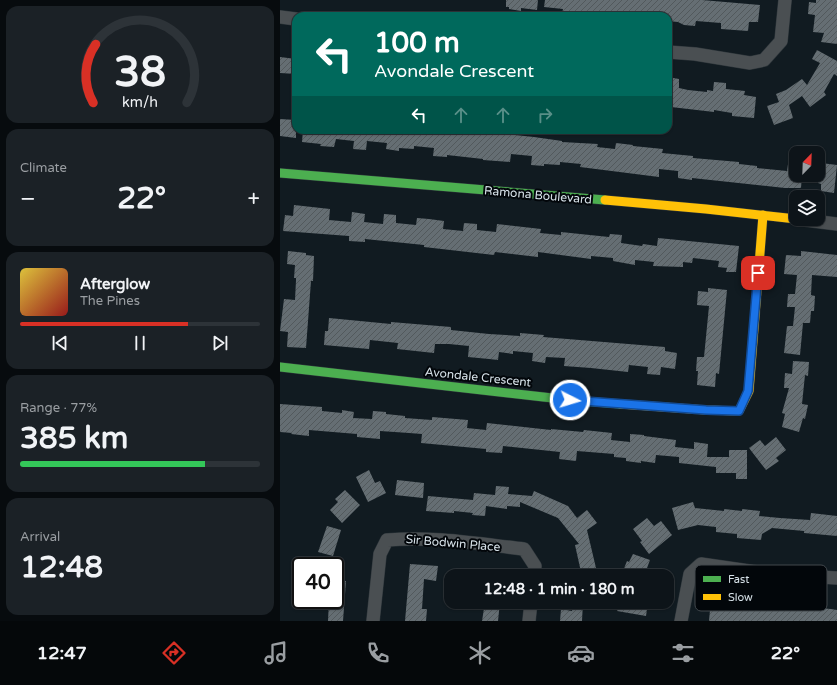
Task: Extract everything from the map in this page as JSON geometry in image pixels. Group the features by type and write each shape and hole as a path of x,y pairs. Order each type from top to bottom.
{"street":[{"path":"672,52 695,54 750,63 764,60 781,41 786,0"},
{"path":"280,17 292,18"},
{"name":"Ramona Boulevard","path":"280,173 763,214 789,218"},
{"name":"Avondale Crescent","path":"280,367 570,400 698,410 739,411 748,391 763,214"},
{"name":"Ramona Boulevard","path":"825,223 837,224"},
{"name":"Sir Bodwin Place","path":"373,621 380,554 387,540 404,538 426,539 524,549 535,566 535,569"},
{"path":"681,621 690,574 695,569"},
{"path":"827,577 837,578"},
{"path":"529,621 530,609"}],"building":[{"path":"506,0 538,0 537,10 521,8 521,11 509,9 509,7 506,7"},
{"path":"545,0 702,0 760,5 758,22 749,22 748,31 721,29 721,23 696,21 695,26 684,25 672,21 672,12 562,12 563,9 544,7"},
{"path":"816,0 837,0 837,44 821,42 824,33 813,32 815,15 808,14 809,2 816,3"},
{"path":"817,50 837,61 837,76 834,74 824,92 826,95 810,107 802,96 789,105 793,118 774,125 767,106 779,102 776,94 786,90 802,79 807,85 820,63 812,59"},
{"path":"280,57 292,58 292,74 280,73"},
{"path":"672,78 679,79 679,88 707,92 707,90 713,91 714,82 726,83 726,89 745,91 744,95 756,97 754,118 732,116 732,113 714,110 714,112 672,107"},
{"path":"280,119 292,120 292,134 296,134 296,138 280,136"},
{"path":"303,134 505,134 562,142 598,144 597,147 615,149 616,143 633,145 663,149 662,153 693,156 693,158 739,162 739,164 757,166 757,168 787,171 789,157 789,182 801,182 801,188 785,188 692,178 692,180 678,178 678,171 659,169 659,177 580,167 581,164 560,162 560,165 531,165 532,156 511,154 510,162 447,155 447,157 433,156 434,148 414,146 414,149 399,148 399,151 386,149 387,143 367,141 366,150 353,149 354,141 336,139 334,147 320,146 321,144 302,142"},
{"path":"825,164 837,165 834,193 821,190 821,184 818,183 825,182"},
{"path":"294,205 330,209 329,220 351,222 352,212 365,214 364,222 383,224 384,214 396,215 396,223 416,225 417,218 429,219 444,221 443,229 463,231 464,223 477,224 477,230 496,232 497,224 541,229 540,233 561,235 561,232 609,237 610,234 622,235 621,243 642,246 643,244 657,246 658,238 739,246 736,272 726,272 727,268 718,267 719,261 693,258 692,263 683,262 683,267 653,266 654,262 635,260 635,265 613,261 613,258 591,256 591,259 538,252 538,257 495,252 494,255 424,247 424,245 365,239 365,242 349,241 349,236 283,231 285,215 293,216"},
{"path":"288,251 306,253 306,255 314,256 306,348 287,347 288,332 280,331 284,299 295,300 295,265 287,264"},
{"path":"801,251 837,255 837,277 812,275 811,295 815,296 814,311 811,311 810,323 803,323 800,355 784,353 787,326 793,326 795,307 787,307 788,294 795,294 797,275 784,274 786,255 801,256"},
{"path":"708,288 727,290 719,374 716,373 715,387 697,385 698,371 696,371 697,357 704,357 709,306 697,305 698,291 708,292"},
{"path":"329,318 391,324 391,322 451,327 451,330 489,334 520,336 520,333 544,335 543,337 665,347 665,351 677,353 675,369 661,367 660,375 647,374 648,367 629,365 628,372 564,366 565,358 546,357 545,363 532,361 533,353 513,351 513,354 499,352 498,360 468,357 469,346 449,344 435,344 434,353 397,349 398,343 370,340 369,349 324,345 325,331 328,331"},
{"path":"793,361 809,362 808,376 805,375 802,404 808,405 805,419 803,418 799,432 782,427 785,414 782,413 789,388 784,388 785,373 792,374"},
{"path":"280,404 322,407 322,411 342,413 342,410 354,412 353,418 372,419 373,411 405,416 405,418 432,420 432,417 468,420 467,428 486,430 487,423 551,430 583,432 584,430 612,433 611,440 630,442 630,434 644,435 676,440 675,447 694,449 694,442 708,444 707,457 729,457 729,450 747,450 747,479 736,479 736,473 716,473 716,467 679,463 679,457 656,455 655,463 641,461 641,463 626,461 626,458 614,457 614,454 577,451 576,461 559,459 560,452 503,446 502,453 486,452 486,449 421,443 422,434 380,431 380,439 357,437 357,434 309,430 309,436 291,434 292,433 280,432"},
{"path":"776,437 786,450 776,458 779,461 766,470 749,448 760,440 765,446"},
{"path":"369,470 375,483 380,481 386,493 368,502 356,477"},
{"path":"397,480 424,483 423,498 395,495"},
{"path":"496,486 509,487 508,494 532,496 534,491 568,506 577,518 587,510 597,523 587,530 596,568 580,569 575,545 579,544 558,518 520,502 520,507 507,506 507,509 486,506 485,516 454,511 454,513 426,511 428,496 473,500 474,493 495,495"},
{"path":"345,490 360,505 342,523 330,510 338,502 335,499"},
{"path":"693,502 695,508 724,511 724,509 742,511 742,509 760,511 759,516 810,520 811,513 837,516 837,536 772,528 762,534 761,540 737,538 737,534 716,532 716,527 698,525 678,530 672,508"},
{"path":"647,518 654,526 661,521 672,535 649,554 633,529"},
{"path":"327,526 341,530 333,556 318,552"},
{"path":"633,554 650,560 647,569 624,569 627,561 629,562"},
{"path":"410,564 438,566 436,581 424,579 422,609 427,609 426,621 405,621"},
{"path":"344,581 346,581 344,608"},
{"path":"329,609 344,609 343,621 328,621"},
{"path":"484,609 499,609 498,621 482,621"},
{"path":"561,609 572,611 572,609 583,609 582,621 560,621"},
{"path":"617,609 647,609 646,616 617,611"},
{"path":"827,609 837,610 837,621 709,621 710,611 827,611"}],"traffic: fast":[{"path":"280,173 605,200"},
{"path":"280,367 570,400 620,404"}],"traffic: slow":[{"path":"605,200 789,218"},
{"path":"620,404 739,411 749,391 763,215"}],"route":[{"path":"570,400 739,411 748,391 758,273"}]}
